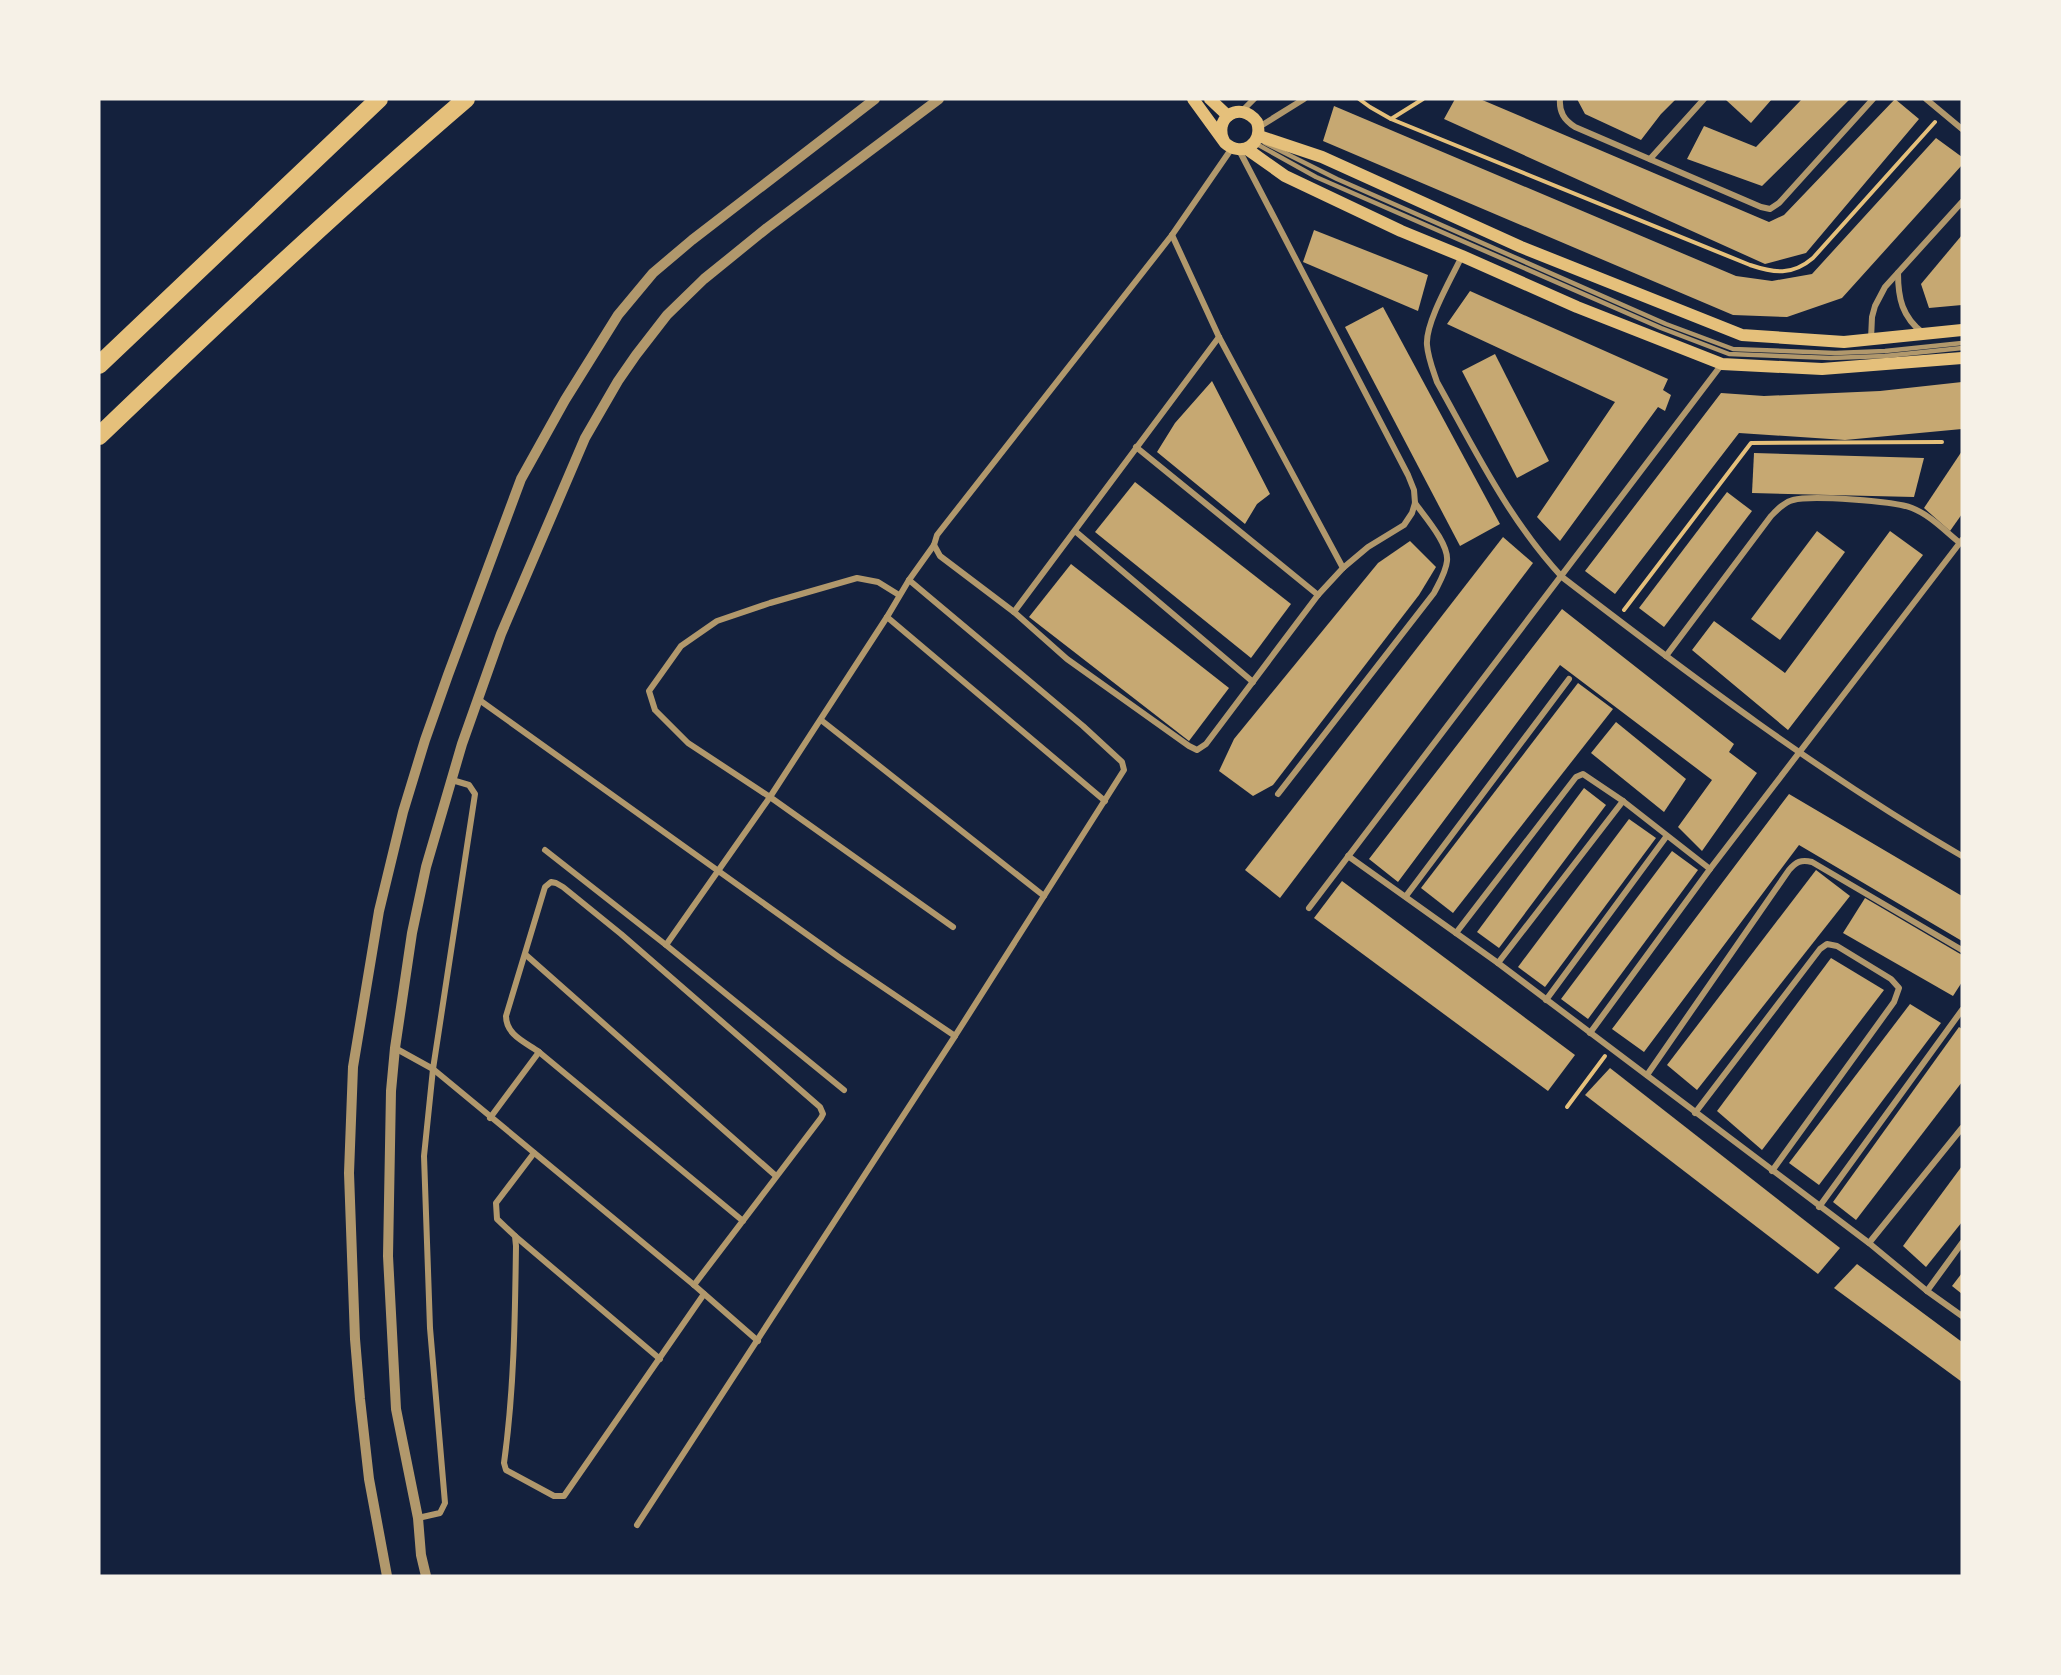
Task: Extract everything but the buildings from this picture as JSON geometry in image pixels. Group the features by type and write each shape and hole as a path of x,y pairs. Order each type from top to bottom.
{"highway":[{"path":"99,365 379,99"},
{"path":"99,436 286,259 380,173 466,99"}],"main road":[{"path":"1193,99 1285,176 1401,231 1462,255 1577,307 1722,364 1822,369 1962,358"},
{"path":"1210,99 1228,116"},
{"path":"1247,142 1251,115 1242,112 1228,116 1221,127 1221,135 1247,142 1322,157 1521,247 1742,335 1844,342 1962,330"}],"street":[{"path":"387,1576 369,1479 356,1351 350,1173 353,1067 379,911 403,812 425,740 521,479 580,373 618,315 633,294 661,267 875,99"},
{"path":"426,1576 421,1555 418,1518 396,1410 387,1256 392,1091 395,1048 410,944 426,867 478,699 505,624 585,438 618,381 654,331 682,298 704,279 767,228 939,99"},
{"path":"1242,112 1254,99"},
{"path":"666,945 821,720 909,580 934,545 937,535 1247,142 1304,99"},
{"path":"1560,99 1560,109 1564,118 1571,124 1770,209 1779,203 1873,99"},
{"path":"1650,159 1704,99"},
{"path":"1926,99 1962,129"},
{"path":"934,545 940,556 1014,612 1067,659 1197,750 1206,744 1318,595 1342,568 1404,525 1412,513 1415,502 1414,490 1408,475 1247,142"},
{"path":"1871,340 1872,317 1885,287 1962,201"},
{"path":"1172,235 1219,337 1342,568"},
{"path":"1462,255 1432,318 1426,343 1437,382 1522,531 1562,577 1666,656 1866,798 1962,856"},
{"path":"1899,273 1899,296 1902,308 1908,318 1925,335"},
{"path":"1014,612 1219,337"},
{"path":"1309,908 1722,364"},
{"path":"1136,447 1318,595"},
{"path":"1590,1033 1710,869 1961,542 1909,506 1890,502 1833,499 1790,500 1771,516 1666,656"},
{"path":"1278,794 1434,593 1444,573 1447,563 1444,545 1415,502"},
{"path":"1074,531 1253,682"},
{"path":"900,595 878,582 857,578 717,621 681,646 649,691 655,710 688,743 770,797 952,927"},
{"path":"637,1525 955,1036 1124,770 1122,762 1083,726 909,580"},
{"path":"887,617 1105,801"},
{"path":"1406,896 1569,679"},
{"path":"478,699 840,958 955,1036"},
{"path":"821,720 1044,896"},
{"path":"1456,933 1576,777 1583,774 1623,801 1666,837 1710,869"},
{"path":"418,1518 440,1513 445,1503 430,1328 424,1156 433,1070 476,794 469,785 452,780"},
{"path":"1498,963 1623,801"},
{"path":"1546,1000 1666,837"},
{"path":"545,850 844,1090"},
{"path":"1348,856 1498,963 1962,1316"},
{"path":"1647,1075 1789,870 1803,860 1812,862 1962,950"},
{"path":"694,1285 823,1114 820,1107 621,934 556,883 551,882 545,887 506,1016 506,1024 510,1031 539,1052 742,1221"},
{"path":"1695,1113 1820,948 1827,944 1837,946 1891,979 1899,988 1894,1002 1772,1171"},
{"path":"526,955 776,1176"},
{"path":"1819,1207 1962,1010"},
{"path":"395,1048 433,1070 694,1285 758,1341"},
{"path":"490,1118 539,1052"},
{"path":"1869,1243 1962,1128"},
{"path":"534,1153 496,1203 497,1219 660,1359"},
{"path":"515,1236 515,1343 511,1418 504,1463 506,1470 554,1496 564,1496 704,1294"},
{"path":"1927,1291 1962,1244"}],"lane":[{"path":"1247,142 1666,324 1733,349 1834,353 1885,351 1962,343"},
{"path":"1247,142 1327,182 1661,328 1730,354 1831,358 1885,356 1962,348"}],"path":[{"path":"1359,99 1391,118 1750,265 1766,271 1782,273 1801,267 1813,258 1943,112"},
{"path":"1391,118 1423,99"},
{"path":"1617,619 1751,443 1942,442"},
{"path":"1567,1107 1611,1048"}]}
